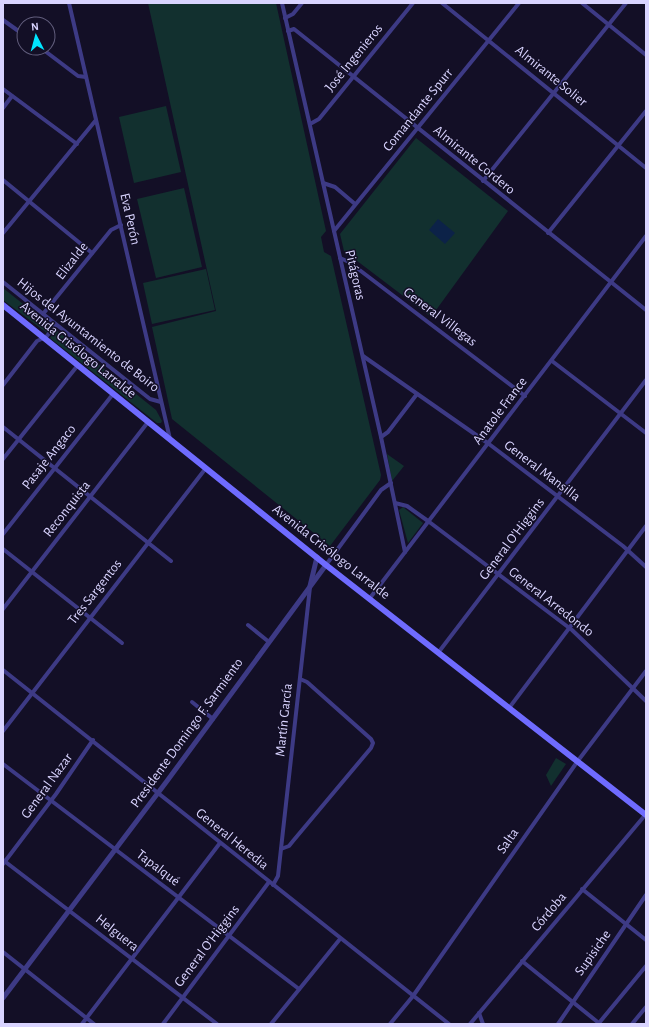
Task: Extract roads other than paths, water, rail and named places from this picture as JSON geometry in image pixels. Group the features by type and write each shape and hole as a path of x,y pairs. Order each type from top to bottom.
{"main road":[{"name":"Avenida Crisólogo Larralde","path":"3,305 317,557 328,563 438,653 646,815"}],"street":[{"name":"Eva Perón","path":"69,3 170,440"},
{"name":"Pitágoras","path":"282,3 363,356 405,552"},
{"path":"285,18 290,17 302,3"},
{"name":"José Ingenieros","path":"310,124 319,119 413,3"},
{"name":"Almirante Solier","path":"442,3 554,92 646,168"},
{"name":"Comandante Spurr","path":"334,231 519,3"},
{"path":"582,3 646,55"},
{"path":"483,181 626,3"},
{"path":"3,20 16,29"},
{"name":"Almirante Cordero","path":"288,30 294,29 610,283 646,310"},
{"path":"52,56 78,76 86,77"},
{"path":"3,89 77,144"},
{"path":"3,108 12,96"},
{"path":"548,233 646,111"},
{"path":"3,233 96,120"},
{"path":"3,180 92,253"},
{"path":"323,183 335,187 355,204"},
{"name":"Elizalde","path":"43,314 111,230 121,225"},
{"name":"Anatole France","path":"370,598 552,361 576,325 646,236"},
{"name":"General Villegas","path":"340,258 349,262 524,396"},
{"name":"Hijos del Ayuntamiento de Boiro","path":"3,282 150,399 161,402"},
{"path":"3,385 37,341 46,337 56,325"},
{"name":"General Mansilla","path":"363,356 489,444 628,550 646,567"},
{"path":"552,361 646,433"},
{"path":"3,459 78,365"},
{"name":"General O'Higgins","path":"438,653 499,575 646,380"},
{"name":"Pasaje Angaco","path":"3,534 113,394"},
{"path":"381,437 388,432 417,394"},
{"name":"Reconquista","path":"3,609 148,422"},
{"path":"3,428 171,561"},
{"name":"Tres Sargentos","path":"3,731 206,468"},
{"name":"Presidente Domingo F. Sarmiento","path":"3,998 116,850 381,490 391,483"},
{"name":"General Arredondo","path":"395,503 407,506 428,521 568,628 646,701"},
{"path":"509,708 646,526"},
{"path":"3,549 122,643"},
{"name":"Martín García","path":"271,883 278,876 310,587 317,557"},
{"path":"248,625 269,642"},
{"name":"General Heredia","path":"3,670 271,883 340,940 448,1024"},
{"name":"Salta","path":"390,1024 413,996 577,762 646,671"},
{"path":"281,849 289,846 371,748 373,743 371,739 319,692 300,679"},
{"path":"192,702 213,719"},
{"name":"General Nazar","path":"4,862 52,800 92,740"},
{"name":"Tapalqué","path":"3,764 299,989"},
{"name":"Córdoba","path":"470,1024 582,889 646,815"},
{"path":"82,1024 220,843"},
{"name":"Helguera","path":"4,862 217,1024"},
{"name":"General O'Higgins","path":"163,1024 229,935 271,883"},
{"path":"582,889 646,940"},
{"name":"Supisiche","path":"558,1024 646,895"},
{"path":"271,1024 340,940"},
{"path":"3,952 94,1024"},
{"path":"522,961 599,1024 646,966"},
{"path":"632,1024 646,1007"},
{"path":"479,1013 483,1024"}],"water":[{"path":"438,219 455,233 445,244 429,230"}]}
